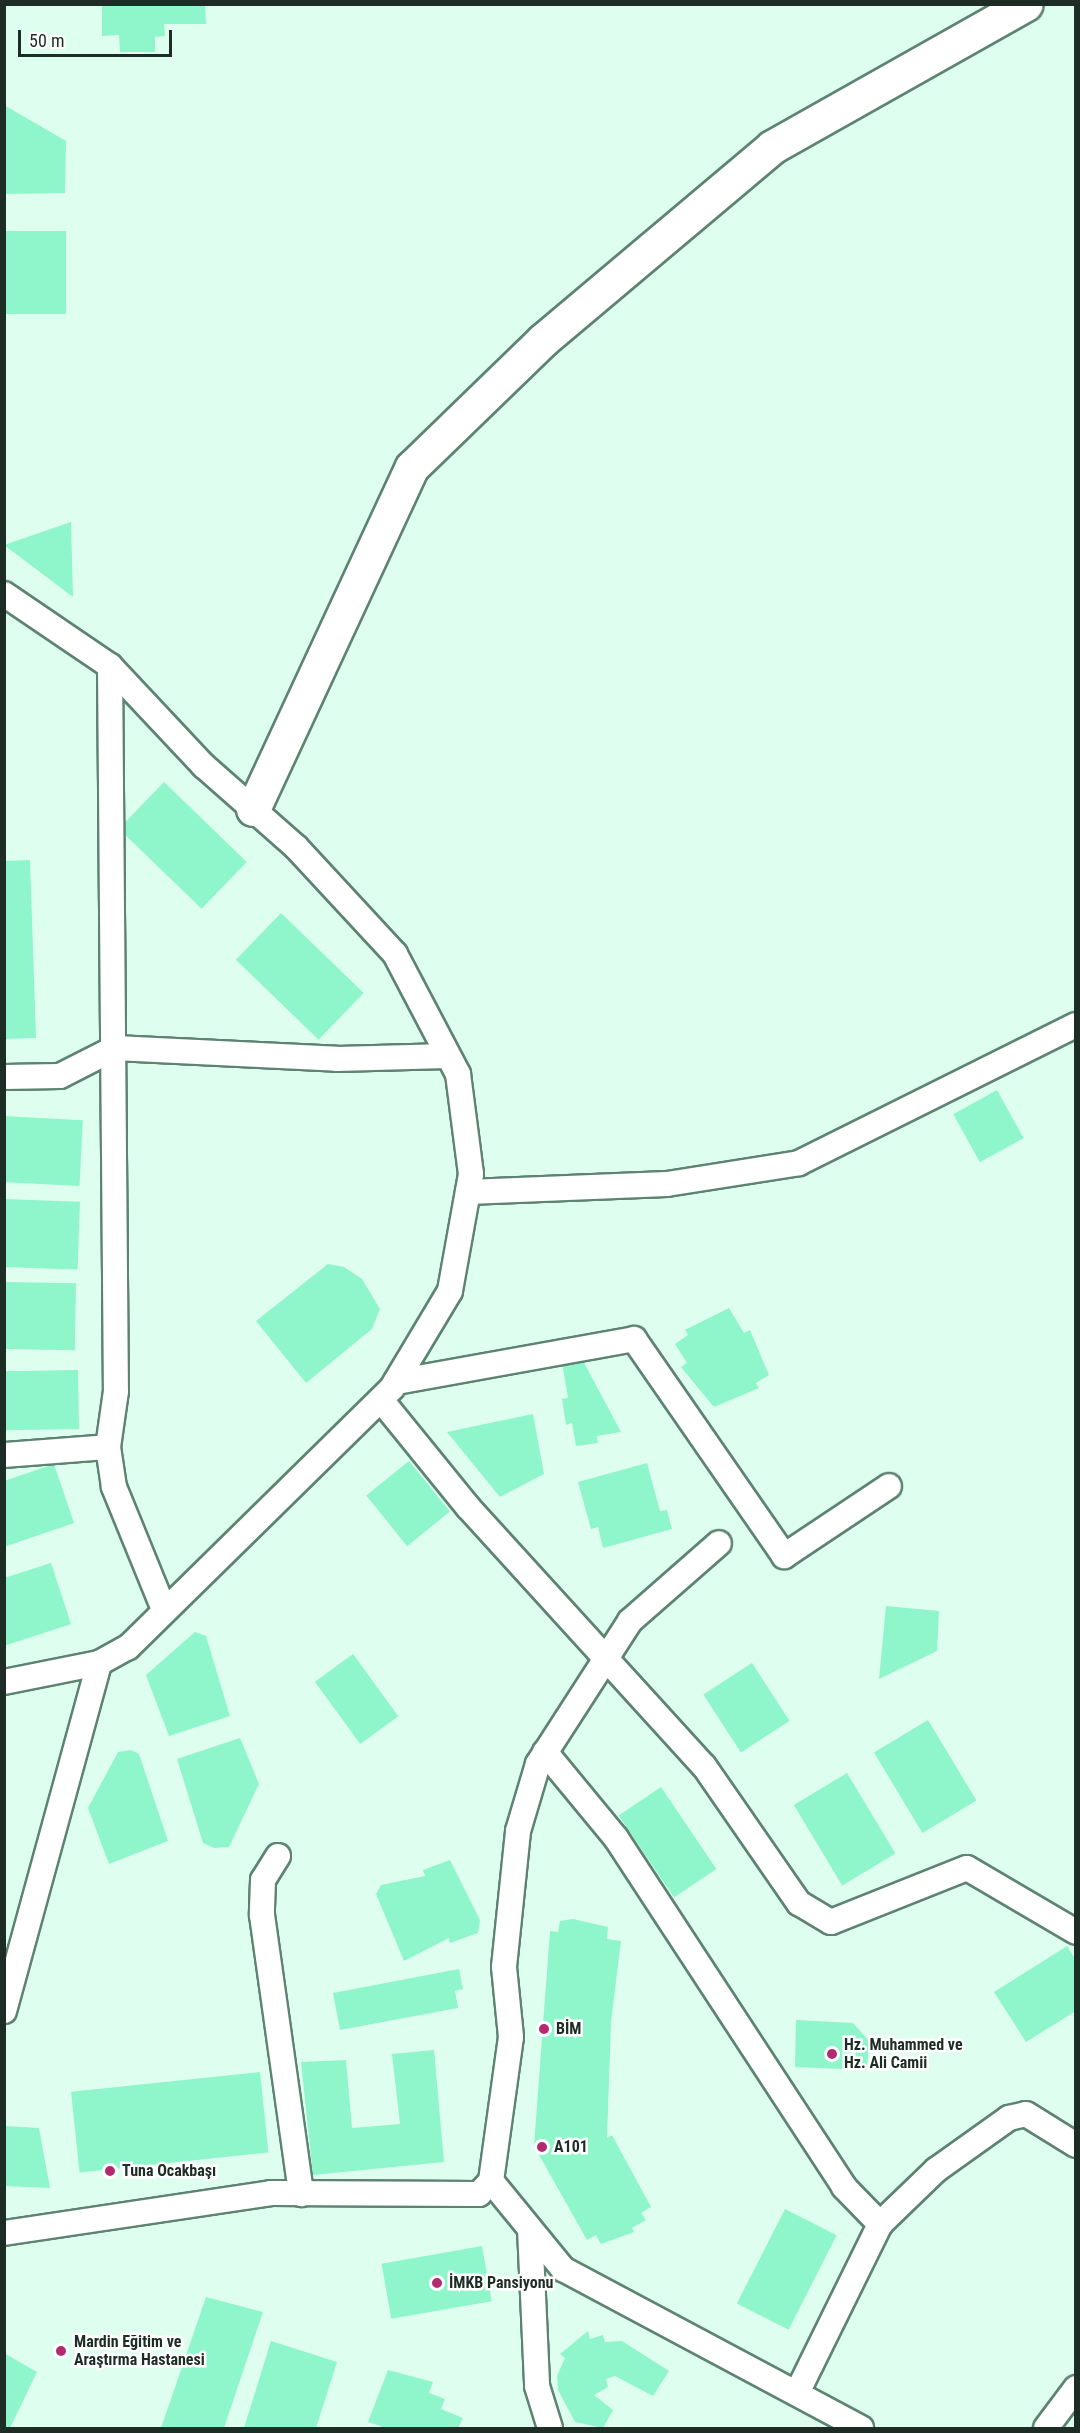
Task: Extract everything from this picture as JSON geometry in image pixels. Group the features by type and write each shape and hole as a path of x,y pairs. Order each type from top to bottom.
{"street":[{"path":"253,809 412,467 543,339 772,147 1026,4"},
{"path":"4,594 110,666 394,954 458,1074 471,1174 450,1291 388,1391 304,1480 163,1607 128,1647 99,1664 4,1682"},
{"path":"110,666 110,994 115,1048 116,1391 108,1447 114,1487 163,1607"},
{"path":"468,1192 667,1184 799,1163 1076,1024"},
{"path":"4,1077 60,1076 115,1048 337,1059 448,1056"},
{"path":"388,1391 634,1339 784,1556 889,1486"},
{"path":"388,1391 468,1507 705,1766 799,1903 831,1922 858,1916 968,1868 1076,1932"},
{"path":"4,1455 108,1447"},
{"path":"4,2234 271,2193 479,2194 491,2181 511,2037 504,1967 518,1831 545,1752 630,1622 719,1543"},
{"path":"4,2011 99,1664"},
{"path":"545,1752 616,1838 844,2187 880,2224"},
{"path":"278,1856 263,1880 262,1915 302,2194"},
{"path":"797,2393 880,2224 936,2170 1009,2118 1026,2114 1076,2145"},
{"path":"491,2181 563,2269 861,2428"},
{"path":"530,2229 532,2340 544,2422 550,2428"},
{"path":"1046,2428 1076,2388"}],"building":[{"path":"102,4 205,4 206,24 164,24 165,36 155,37 155,52 120,52 119,35 102,36"},
{"path":"4,105 66,141 65,193 4,194"},
{"path":"4,231 66,231 66,314 4,314"},
{"path":"71,522 73,597 4,545"},
{"path":"164,782 247,862 202,909 119,829"},
{"path":"30,860 36,1038 4,1039 4,861"},
{"path":"281,913 364,993 319,1040 236,960"},
{"path":"997,1090 1024,1138 980,1162 953,1114"},
{"path":"4,1116 83,1120 79,1186 4,1182"},
{"path":"4,1199 80,1202 78,1270 4,1267"},
{"path":"328,1264 344,1267 362,1279 380,1309 372,1329 306,1383 256,1321"},
{"path":"4,1282 76,1283 75,1350 4,1349"},
{"path":"729,1308 744,1333 750,1330 769,1375 756,1383 759,1388 714,1407 681,1367 687,1363 675,1344 688,1335 685,1330"},
{"path":"582,1359 621,1432 597,1436 598,1443 576,1446 572,1423 566,1425 562,1399 568,1398 562,1362"},
{"path":"78,1370 79,1429 5,1430 4,1371"},
{"path":"533,1414 544,1474 500,1497 447,1432"},
{"path":"409,1461 450,1512 407,1546 366,1496"},
{"path":"647,1463 660,1511 667,1510 672,1529 603,1548 598,1527 591,1529 578,1482"},
{"path":"54,1464 74,1523 4,1547 4,1481"},
{"path":"51,1563 71,1624 4,1646 4,1578"},
{"path":"886,1606 939,1611 937,1651 879,1679"},
{"path":"195,1632 206,1636 230,1716 169,1736 146,1675"},
{"path":"353,1654 398,1716 360,1744 315,1682"},
{"path":"752,1663 790,1721 741,1752 703,1695"},
{"path":"928,1720 976,1801 922,1833 874,1752"},
{"path":"240,1738 259,1784 229,1847 214,1848 203,1843 177,1759"},
{"path":"131,1750 139,1754 168,1841 109,1864 88,1808 118,1752"},
{"path":"847,1773 895,1854 842,1886 794,1805"},
{"path":"661,1787 716,1869 674,1898 619,1816"},
{"path":"450,1860 480,1920 478,1933 450,1943 449,1938 404,1961 376,1894 381,1885 425,1876 423,1870"},
{"path":"573,1919 608,1927 607,1939 621,1941 611,2022 607,2138 612,2135 651,2207 641,2213 646,2220 632,2228 634,2232 601,2244 596,2235 587,2240 534,2146 550,1931 558,1932 560,1921"},
{"path":"1067,1946 1076,1960 1076,2011 1026,2042 994,1992"},
{"path":"459,1969 463,1989 455,1991 458,2008 340,2030 333,1993"},
{"name":"Hz. Muhammed ve Hz. Ali Camii","path":"796,2020 853,2023 869,2041 867,2070 795,2067"},
{"path":"434,2050 444,2162 313,2175 301,2062 346,2060 352,2128 400,2124 392,2054"},
{"path":"260,2072 268,2153 80,2172 71,2092"},
{"path":"6,2126 39,2128 50,2188 4,2186"},
{"path":"785,2209 837,2235 789,2330 737,2303"},
{"name":"İMKB Pansiyonu","path":"482,2246 492,2301 391,2319 382,2264"},
{"path":"206,2297 263,2312 224,2428 161,2428"},
{"path":"588,2331 590,2339 603,2335 605,2342 622,2341 669,2371 653,2396 615,2376 606,2379 608,2387 594,2395 613,2410 603,2428 575,2422 558,2390 557,2376 565,2358 560,2354"},
{"path":"271,2341 337,2362 316,2428 244,2428"},
{"path":"4,2353 37,2372 10,2428 4,2428"},
{"path":"388,2370 433,2382 429,2393 445,2399 441,2409 463,2418 458,2428 386,2428 368,2422"}],"place":[{"name":"BİM","path":"544,2029"},
{"name":"Hz. Muhammed ve Hz. Ali Camii","path":"832,2054"},
{"name":"A101","path":"542,2147"},
{"name":"Tuna Ocakbaşı","path":"110,2171"},
{"name":"İMKB Pansiyonu","path":"437,2283"},
{"name":"Mardin Eğitim ve Araştırma Hastanesi","path":"61,2351"}]}
